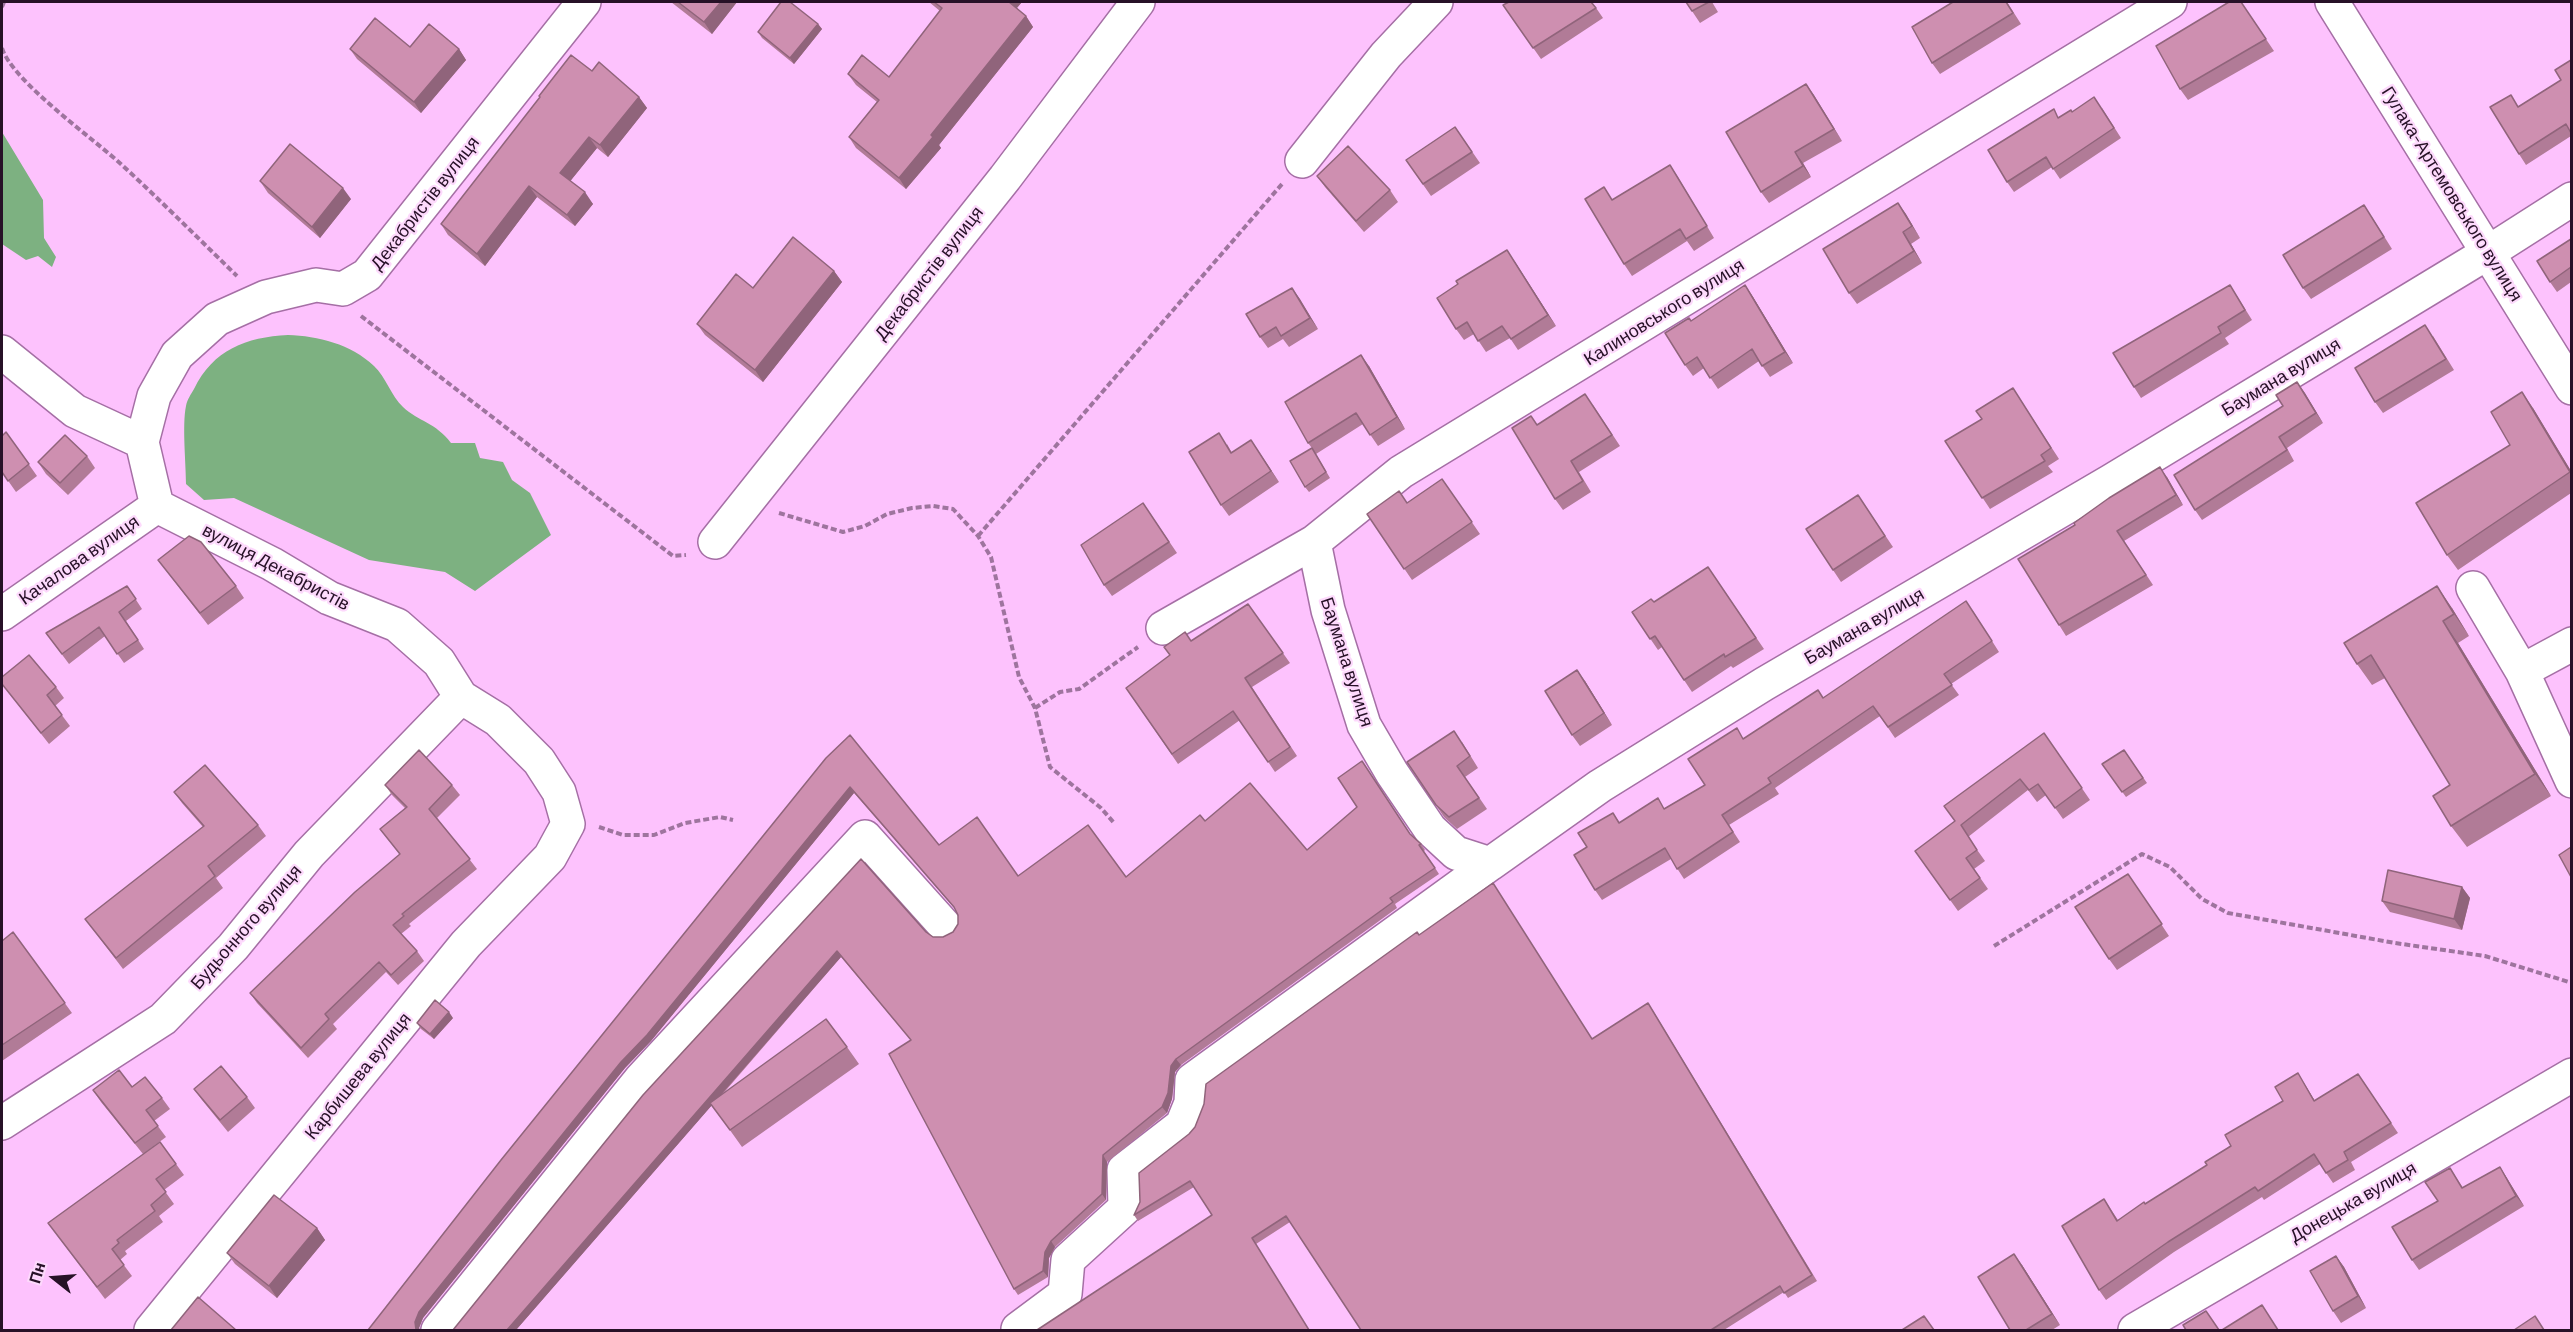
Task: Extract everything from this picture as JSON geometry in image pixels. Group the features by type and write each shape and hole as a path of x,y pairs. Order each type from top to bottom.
{"street":[{"name":"Декабристів вулиця","path":"142,442 154,396 177,355 217,319 266,297 316,285 343,289 367,275 584,2"},
{"name":"Декабристів вулиця","path":"716,542 1005,178 1138,2"},
{"path":"1302,161 1386,54 1436,2"},
{"name":"Калиновського вулиця","path":"1163,628 1314,542 1401,472 2169,2"},
{"name":"Гулака-Артемовського вулиця","path":"2332,2 2489,252 2571,388"},
{"name":"Баумана вулиця","path":"1314,542 1328,610 1364,725 1392,773 1430,829 1456,854 1490,864 1600,786 1764,684 2111,480 2489,252 2571,199"},
{"path":"2,352 75,411 142,442 157,506"},
{"name":"Качалова вулиця","path":"2,614 157,506"},
{"name":"вулиця Декабристів","path":"157,506 272,564 329,598 397,625 439,662 461,697 498,720 539,760 559,792 568,824"},
{"path":"2473,588 2522,671 2571,781"},
{"path":"2522,671 2571,644"},
{"name":"Будьонного вулиця","path":"2,1123 163,1019 233,947 309,854 461,697"},
{"name":"Карбишева вулиця","path":"151,1330 466,944 550,857 568,824"},
{"path":"438,1330 640,1080 865,837 944,925"},
{"path":"1018,1329 1065,1294 1068,1260 1125,1208 1124,1170 1182,1125 1191,1103 1192,1080 1490,864"},
{"name":"Донецька вулиця","path":"2135,1330 2571,1075"}],"path":[{"path":"2,7 4,2"},
{"path":"2,48 4,55 30,86 121,164 237,276 266,297"},
{"path":"978,536 1302,161"},
{"path":"1035,708 1060,692 1079,688 1163,628"},
{"path":"568,824 602,827 622,835 638,836 654,835 685,823 720,817 733,820"},
{"path":"1994,946 2142,854 2170,867 2202,899 2228,913 2395,943 2485,956 2571,983"}],"shaded area":[{"path":"2,132 43,200 44,238 56,257 52,267 38,256 26,260 2,244"},
{"path":"288,335 322,339 355,352 378,370 399,403 409,412 433,426 451,443 475,443 480,458 503,462 512,480 530,493 551,535 475,591 445,572 369,560 234,498 204,500 186,484 184,423 189,397 211,364 232,348 258,339"}],"building":[{"path":"678,2 721,2 704,22"},
{"path":"781,2 790,2 818,24 790,58 758,32"},
{"path":"934,2 1009,2 1026,16 899,178 849,137 879,100 848,74 862,55 889,77 942,8"},
{"path":"1509,2 1591,2 1596,8 1533,48 1503,5"},
{"path":"1686,2 1709,2 1692,11"},
{"path":"1953,2 2006,2 2013,13 1932,63 1912,27"},
{"path":"2229,2 2241,2 2266,39 2180,89 2156,46"},
{"path":"375,18 410,47 429,24 459,49 414,102 350,49"},
{"path":"571,55 592,71 599,62 639,97 600,145 589,137 560,173 585,192 567,215 529,186 477,254 441,224"},
{"path":"2571,60 2571,133 2566,124 2519,154 2490,107 2511,95 2518,107 2561,80 2555,70"},
{"path":"1806,84 1834,129 1795,152 1803,166 1761,192 1726,132"},
{"path":"2094,97 2114,128 2053,169 2046,157 2007,182 1988,150 2054,109 2058,118 2071,110 2072,112"},
{"path":"1455,127 1472,152 1423,184 1406,160"},
{"path":"290,144 343,188 312,227 260,181"},
{"path":"1348,146 1390,190 1356,221 1317,176"},
{"path":"1670,165 1707,226 1686,239 1680,229 1624,264 1585,199 1604,187 1612,200"},
{"path":"1898,203 1912,226 1903,232 1914,251 1849,293 1823,249"},
{"path":"2364,205 2384,237 2303,288 2283,255"},
{"path":"793,237 834,271 755,370 697,324 736,274 753,288"},
{"path":"2571,239 2571,267 2550,282 2537,261"},
{"path":"1507,250 1548,315 1511,339 1502,326 1478,341 1467,322 1456,329 1437,298 1458,284 1456,281"},
{"path":"1745,285 1785,352 1762,366 1752,349 1710,378 1697,357 1685,365 1665,333 1689,318 1691,321"},
{"path":"2230,285 2245,310 2218,327 2221,333 2134,387 2113,353"},
{"path":"1292,288 1310,318 1281,336 1276,327 1260,337 1246,314"},
{"path":"2425,325 2446,359 2375,402 2355,368"},
{"path":"1361,355 1397,417 1370,435 1356,413 1308,443 1285,402"},
{"path":"2297,382 2316,413 2279,437 2287,450 2195,510 2174,475 2283,406 2276,395"},
{"path":"2013,388 2051,448 2041,455 2045,461 1982,498 1945,441 1982,419 1976,411"},
{"path":"2522,392 2570,472 2447,555 2416,503 2510,445 2491,412"},
{"path":"1585,394 1612,435 1571,461 1583,481 1555,499 1512,428 1531,416 1537,425"},
{"path":"6,432 29,464 8,481 2,472 2,436"},
{"path":"1219,433 1231,453 1251,440 1271,471 1221,505 1189,452"},
{"path":"65,435 87,456 60,483 38,462"},
{"path":"1312,448 1326,472 1305,487 1290,461"},
{"path":"2160,467 2176,495 2117,531 2146,575 2059,625 2018,559 2075,525 2074,523 2109,498"},
{"path":"1442,479 1472,522 1404,569 1367,514 1399,491 1407,503"},
{"path":"1858,495 1885,536 1833,570 1806,529"},
{"path":"1143,503 1169,542 1104,585 1081,545"},
{"path":"189,536 201,542 236,586 200,613 158,560"},
{"path":"1708,567 1756,638 1725,657 1724,654 1684,680 1655,636 1650,639 1632,612 1651,599 1654,602"},
{"path":"127,586 136,599 119,612 138,640 117,654 99,627 62,654 46,633"},
{"path":"2437,586 2454,614 2443,621 2535,774 2451,826 2433,796 2450,785 2371,655 2357,664 2344,643"},
{"path":"1966,601 1992,641 1944,674 1952,685 1888,727 1873,706 1768,778 1771,783 1722,815 1733,832 1677,869 1665,848 1595,890 1574,855 1587,847 1578,833 1613,813 1619,823 1658,798 1664,809 1705,785 1688,759 1737,728 1743,739 1818,690 1823,698"},
{"path":"1248,604 1283,653 1245,678 1290,747 1268,762 1233,711 1172,754 1126,688 1170,655 1164,647 1185,632 1191,641"},
{"path":"29,655 56,687 47,695 62,715 41,733 2,684 2,677"},
{"path":"1577,670 1604,713 1572,735 1545,691"},
{"path":"1454,731 1470,756 1457,766 1479,798 1449,817 1436,805 1407,762"},
{"path":"2044,733 2082,788 2055,808 2038,784 2029,790 2020,779 1961,825 1977,850 1966,858 1980,878 1950,900 1915,851 1955,821 1944,806"},
{"path":"850,735 939,845 977,817 1018,876 1088,825 1126,877 1200,815 1205,821 1250,783 1307,850 1357,807 1338,778 1362,761 1410,834 1421,844 1419,845 1435,868 1390,898 1393,902 1176,1059 1171,1066 1168,1093 1162,1107 1103,1155 1102,1194 1051,1241 1045,1252 1043,1271 1014,1289 889,1054 911,1040 837,951 507,1330 453,1330 643,1095 861,859 926,932 933,937 943,937 953,932 958,924 958,915 954,907 850,787 647,1035 621,1062 419,1312 415,1322 416,1330 368,1330 501,1160 826,758"},
{"path":"419,750 452,785 429,809 470,859 402,914 404,916 393,925 417,951 391,975 379,962 325,1014 329,1019 301,1048 250,993 355,892 400,854 380,829 407,807 385,785"},
{"path":"2124,750 2143,778 2122,792 2102,764"},
{"path":"205,765 258,825 208,866 215,876 116,958 85,919 204,826 174,792"},
{"path":"2571,847 2571,877 2559,855"},
{"path":"2388,870 2462,887 2454,919 2382,901"},
{"path":"2128,874 2162,924 2109,959 2075,907"},
{"path":"1493,883 1592,1039 1648,1003 1812,1275 1784,1293 1780,1286 1711,1330 1361,1330 1286,1216 1252,1238 1309,1330 1037,1330 1212,1215 1190,1181 1134,1215 1140,1202 1139,1173 1195,1127 1204,1104 1206,1084 1417,932 1419,935"},
{"path":"13,932 65,1003 2,1045 2,941"},
{"path":"435,1000 449,1012 430,1034 417,1023"},
{"path":"826,1019 847,1047 730,1130 710,1103"},
{"path":"221,1066 247,1097 220,1120 194,1089"},
{"path":"119,1070 132,1087 145,1077 162,1098 146,1110 158,1126 135,1143 93,1090"},
{"path":"2298,1073 2314,1101 2358,1074 2391,1123 2344,1152 2348,1160 2326,1173 2314,1154 2258,1191 2255,1187 2168,1242 2099,1290 2062,1226 2104,1199 2117,1221 2144,1202 2145,1204 2207,1165 2205,1162 2231,1146 2225,1135 2283,1101 2275,1087"},
{"path":"160,1142 176,1164 156,1179 166,1192 151,1205 155,1211 117,1240 119,1243 112,1249 124,1265 97,1287 48,1223"},
{"path":"2500,1167 2516,1196 2412,1260 2392,1227 2438,1201 2425,1182 2450,1168 2462,1188"},
{"path":"274,1195 317,1228 269,1286 227,1253"},
{"path":"2014,1254 2052,1314 2026,1330 2010,1330 1978,1277"},
{"path":"2336,1256 2358,1296 2333,1311 2310,1271"},
{"path":"198,1297 236,1330 171,1330"},
{"path":"2262,1305 2278,1330 2222,1330"},
{"path":"2206,1311 2219,1330 2186,1330 2183,1325"},
{"path":"1924,1316 1934,1330 1902,1330"},
{"path":"2535,1316 2544,1330 2514,1330"}]}
